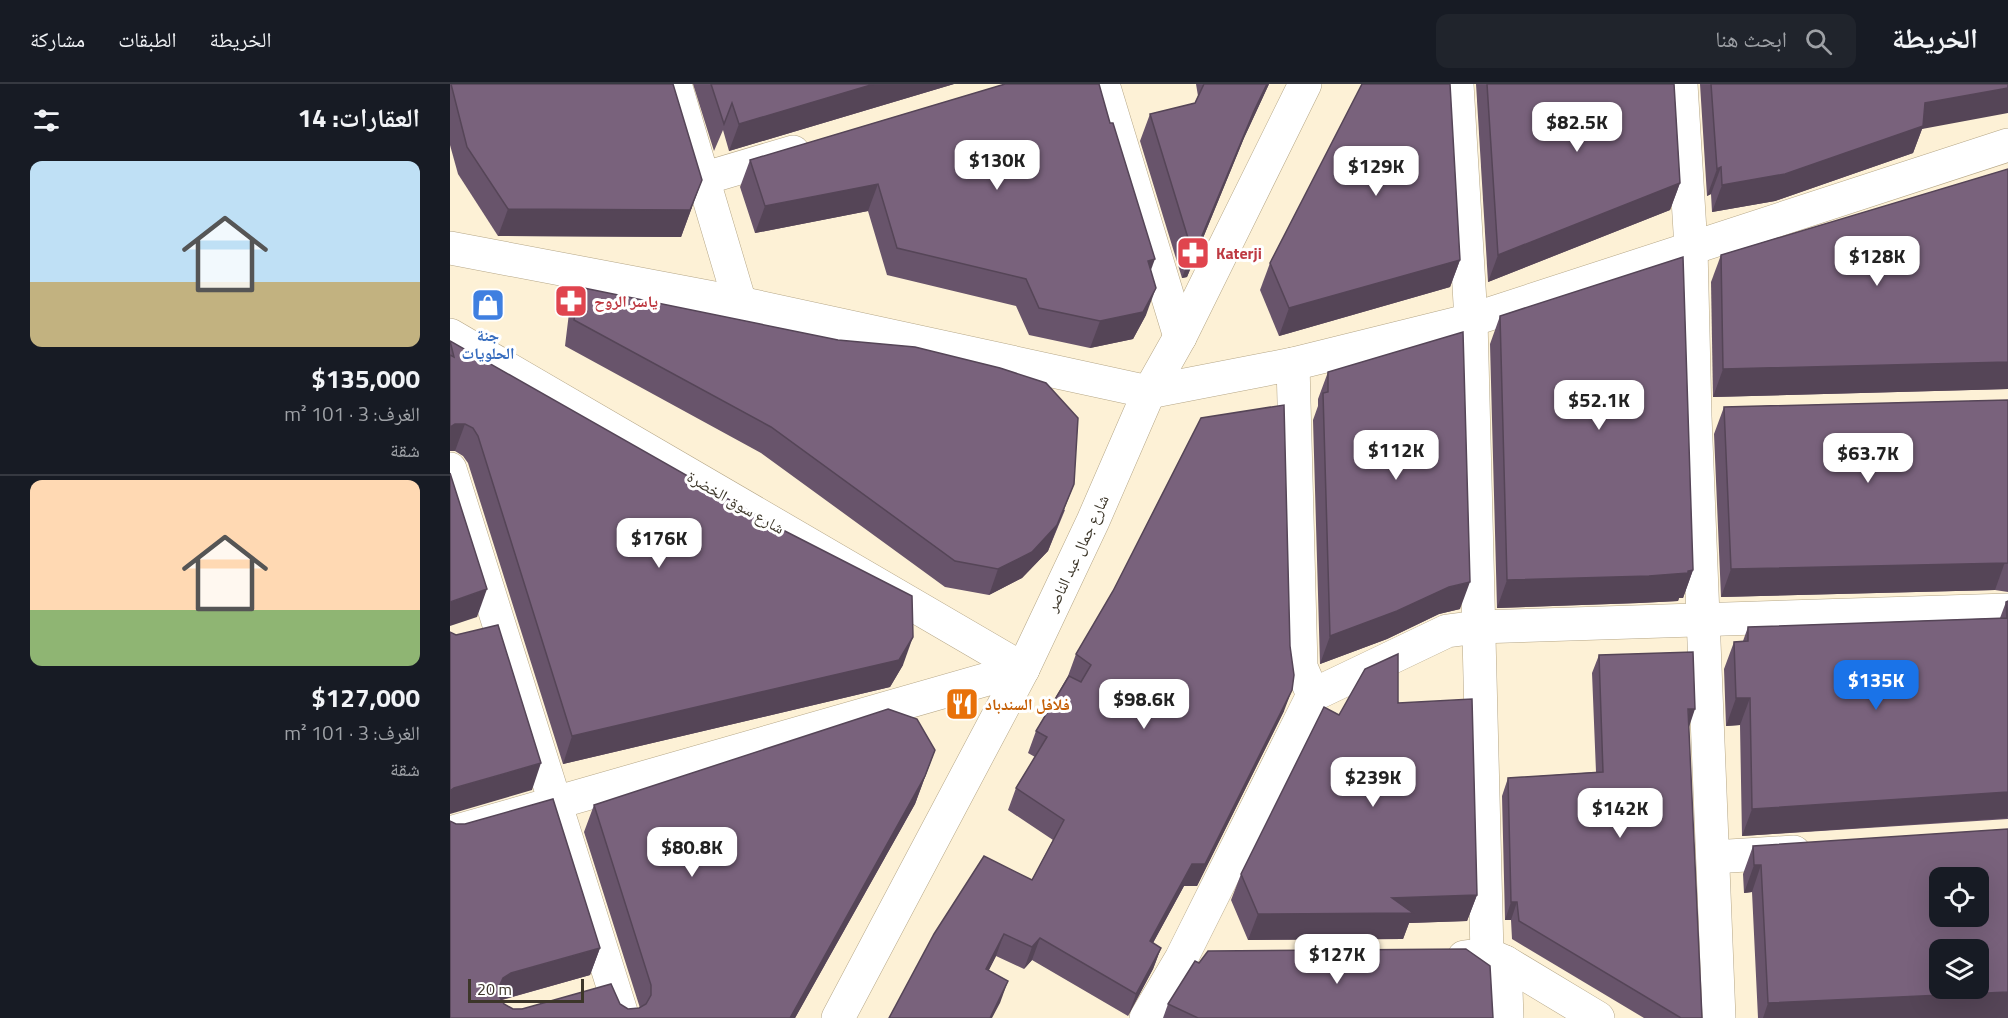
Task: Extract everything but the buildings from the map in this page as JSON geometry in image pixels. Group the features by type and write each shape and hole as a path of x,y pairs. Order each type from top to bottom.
{"street":[{"path":"675,84 740,303"},
{"path":"1103,84 1180,337"},
{"name":"شارع جمال عبد الناصر","path":"838,1018 1023,669 1093,520 1149,392 1180,337 1305,84"},
{"path":"1457,84 1471,320 1478,627 1496,958 1507,1018"},
{"path":"1681,84 1691,248 1695,416 1719,1018"},
{"path":"702,179 827,142"},
{"path":"453,240 1149,392 1293,364 1471,320 2008,145"},
{"name":"شارع سوق الخضرة","path":"450,335 1023,669"},
{"path":"1293,364 1301,667 1313,695"},
{"path":"1695,416 1729,415"},
{"path":"450,469 618,1003 581,997"},
{"path":"1146,1018 1181,959 1313,695 1447,631 1478,627 2008,610"},
{"path":"471,638 502,629"},
{"path":"450,833 1023,669"},
{"path":"1713,857 1819,850"},
{"path":"1436,958 1496,958 1598,1018"},
{"path":"1181,959 1215,959"}],"place":[{"name":"Katerji","path":"1193,253"},
{"name":"ياسر الروح","path":"571,301"},
{"name":"جنة الحلويات","path":"488,305"},
{"name":"فلافل السندباد","path":"962,704"}]}
